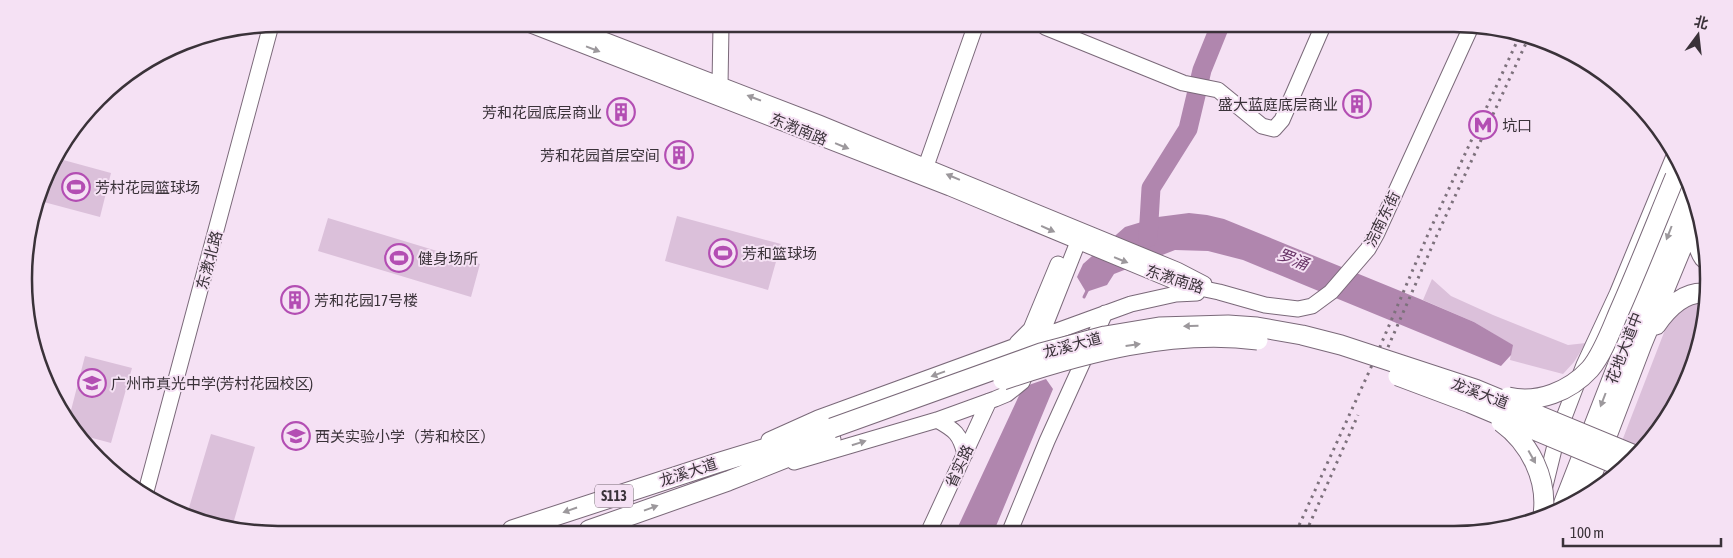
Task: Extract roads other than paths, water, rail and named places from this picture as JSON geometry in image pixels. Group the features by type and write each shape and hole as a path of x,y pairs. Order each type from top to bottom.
{"main road":[{"path":"1472,396 1536,398 1549,395 1564,389 1578,380 1592,367 1608,339 1679,179"},
{"name":"花地大道中","path":"1565,499 1679,180"},
{"name":"花地大道中","path":"1588,486 1642,344 1693,220"},
{"path":"1642,344 1670,308 1689,296 1700,294"},
{"name":"龙溪大道","path":"600,526 728,480 834,433 1041,353 1105,336 1159,327 1228,325 1257,327 1302,335 1349,347 1472,396 1628,453"},
{"path":"1472,396 1522,440 1530,452 1540,478 1544,508"},
{"name":"龙溪大道","path":"1472,396 1617,464"},
{"name":"龙溪大道","path":"524,526 717,462 834,433"}],"street":[{"name":"东漖南路","path":"549,32 1156,268 1197,279 1218,292"},
{"name":"东漖南路","path":"582,32 926,166 1084,240"},
{"path":"720,32 720,85"},
{"path":"926,166 973,32"},
{"path":"1057,32 1183,83 1218,90 1262,126 1274,129 1282,120 1320,32"},
{"name":"东漖北路","path":"148,487 269,33"},
{"name":"浣南东街","path":"1218,292 1265,305 1298,309 1312,306 1331,292 1358,262 1377,234 1468,33"},
{"path":"1539,510 1558,433 1580,373 1617,294 1671,163"},
{"path":"728,480 937,420 1007,394 1022,382 1040,337 1084,240"},
{"path":"1014,346 1031,329 1084,240"},
{"path":"717,462 818,418 1105,313 1161,296 1218,292"},
{"path":"1012,526 1047,441 1105,313"},
{"name":"省实路","path":"931,526 964,454 992,400 1008,387 1014,372 1017,356 1014,346"},
{"path":"937,420 954,430 962,442 964,454"}],"water":[{"path":"1189,213 1224,219 1474,322 1513,345 1511,355 1501,366 1243,260 1208,251 1175,250 1114,274 1107,285 1086,292 1077,277 1083,264 1125,227 1158,217"},
{"path":"1046,379 1053,389 996,526 958,526 1023,387"}],"waterway":[{"path":"1148,238 1151,188 1188,129 1202,70 1217,32"},
{"name":"罗涌","path":"1084,297 1088,289"}],"railway":[{"path":"1299,526 1373,363 1429,232 1517,41"},
{"path":"1385,354 1437,235 1526,44"},
{"path":"1309,526 1358,415"}],"place":[{"name":"盛大蓝庭底层商业","path":"1357,104"},
{"name":"芳和花园底层商业","path":"621,112"},
{"name":"坑口","path":"1483,125"},
{"name":"芳和花园首层空间","path":"679,155"},
{"name":"芳村花园篮球场","path":"76,187"},
{"name":"芳和篮球场","path":"723,253"},
{"name":"健身场所","path":"399,258"},
{"name":"芳和花园17号楼","path":"295,300"},
{"name":"广州市真光中学(芳村花园校区)","path":"92,383"},
{"name":"西关实验小学（芳和校区）","path":"296,436"}]}
